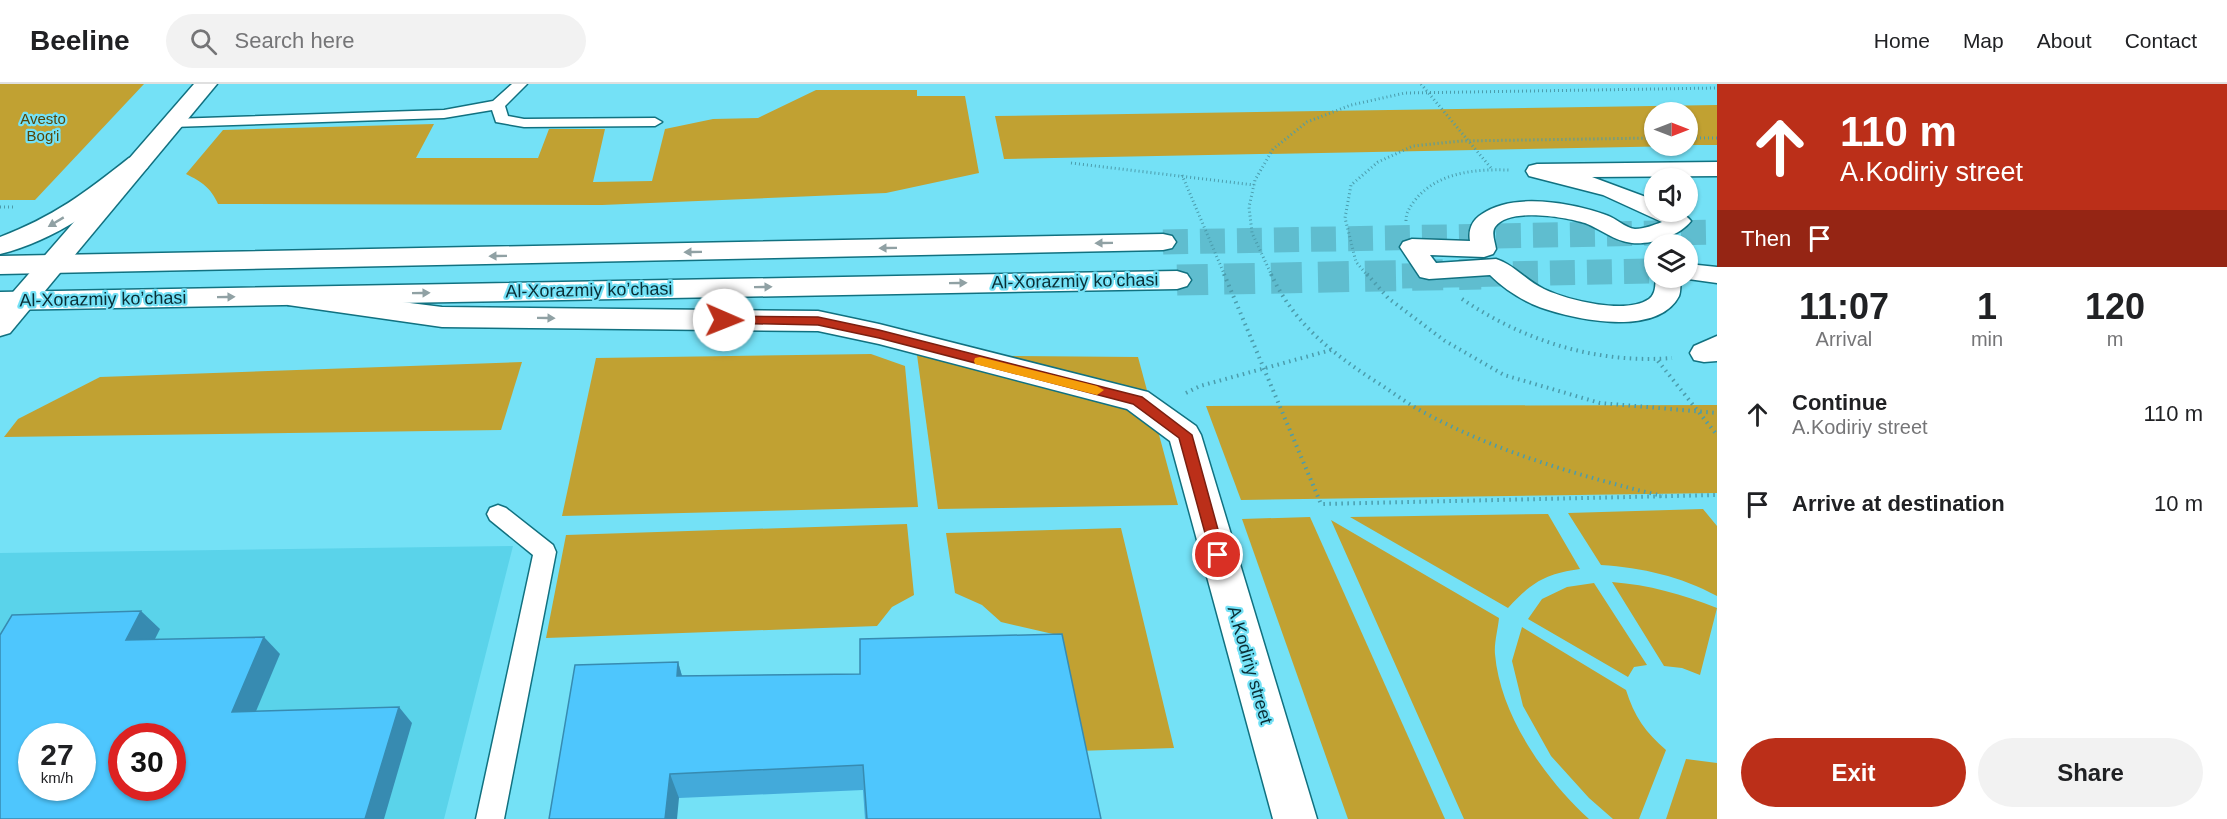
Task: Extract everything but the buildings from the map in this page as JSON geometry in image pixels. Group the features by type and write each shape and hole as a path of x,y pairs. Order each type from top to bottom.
{"main road":[{"path":"0,326 11,300 53,264 206,84"},
{"path":"0,246 42,230 90,202 138,163"},
{"name":"Al-Xorazmiy ko’chasi","path":"0,265 1163,242"},
{"name":"Al-Xorazmiy ko’chasi","path":"11,300 1177,280"},
{"name":"A.Kodiriy street","path":"278,296 442,316 818,321 879,334 1137,400 1185,435 1205,512 1295,819"}],"street":[{"path":"1537,171 1717,169"},
{"path":"1537,171 1586,181 1644,204"},
{"path":"1412,247 1484,249 1480,240 1483,226 1495,214 1516,208 1543,208 1573,213 1603,222 1631,236 1670,229 1678,222"},
{"path":"1412,247 1429,272 1496,267 1528,291 1558,304 1590,312 1621,314 1646,310 1663,301 1670,288"},
{"path":"1698,273 1717,275"},
{"path":"1717,345 1704,353 1717,352"}],"lane":[{"path":"172,123 444,114 498,105 520,84"},
{"path":"498,105 501,119 524,123 655,122"},
{"path":"490,819 545,552 498,514"}],"path":[{"path":"1421,84 1492,169"},
{"path":"1698,138 1717,138"},
{"path":"1071,163 1254,185"},
{"path":"1412,247 1409,243 1406,214 1420,190 1450,175 1492,169 1537,171"},
{"path":"1182,175 1321,504 1717,495"},
{"path":"1154,412 1200,386 1332,350"},
{"path":"1658,360 1717,435"}],"shaded area":[{"path":"513,546 444,819 0,819 0,553"}],"green space":[{"name":"Avesto Bog'i","path":"0,84 144,84 35,200 0,200"},
{"path":"816,90 917,90 917,96 965,96 979,173 886,193 602,205 218,204 205,186 186,174 223,130 434,124 416,158 538,158 549,129 605,129 593,182 652,181 665,129 713,119 758,118"},
{"path":"1698,105 1717,105 1717,145 1698,145"},
{"path":"1644,106 1644,147 1004,159 995,116"},
{"path":"871,354 905,366 918,507 562,516 596,358"},
{"path":"917,355 1138,357 1178,505 938,509"},
{"path":"522,362 501,430 4,437 18,419 100,377"},
{"path":"1717,405 1717,493 1241,500 1206,406"},
{"path":"1703,509 1717,526 1717,596 1689,583 1661,574 1601,565 1568,513"},
{"path":"1548,514 1580,569 1557,574 1540,581 1524,592 1508,608 1350,517"},
{"path":"1310,517 1445,819 1348,819 1242,519"},
{"path":"1331,520 1499,618 1495,654 1499,677 1515,722 1527,744 1556,785 1589,819 1464,819"},
{"path":"907,524 914,595 892,607 877,626 546,638 566,535"},
{"path":"1121,528 1174,748 1076,751 1053,634 1001,622 982,605 955,593 946,533"},
{"path":"1612,582 1665,591 1717,608 1700,675 1682,668 1664,666"},
{"path":"1594,583 1647,665 1634,667 1628,677 1528,619 1542,599 1567,587"},
{"path":"1522,627 1626,690 1642,723 1652,737 1666,750 1639,819 1613,819 1589,798 1551,756 1523,706 1512,661"},
{"path":"1686,759 1717,763 1717,819 1666,819"}],"tunnel":[{"path":"1163,242 1717,232"},
{"path":"1402,276 1644,271"},
{"path":"1177,280 1481,274"}],"slow traffic":[{"path":"980,361 1097,390"}],"route":[{"path":"724,320 818,321 879,334 1137,400 1185,435 1218,555"}]}
